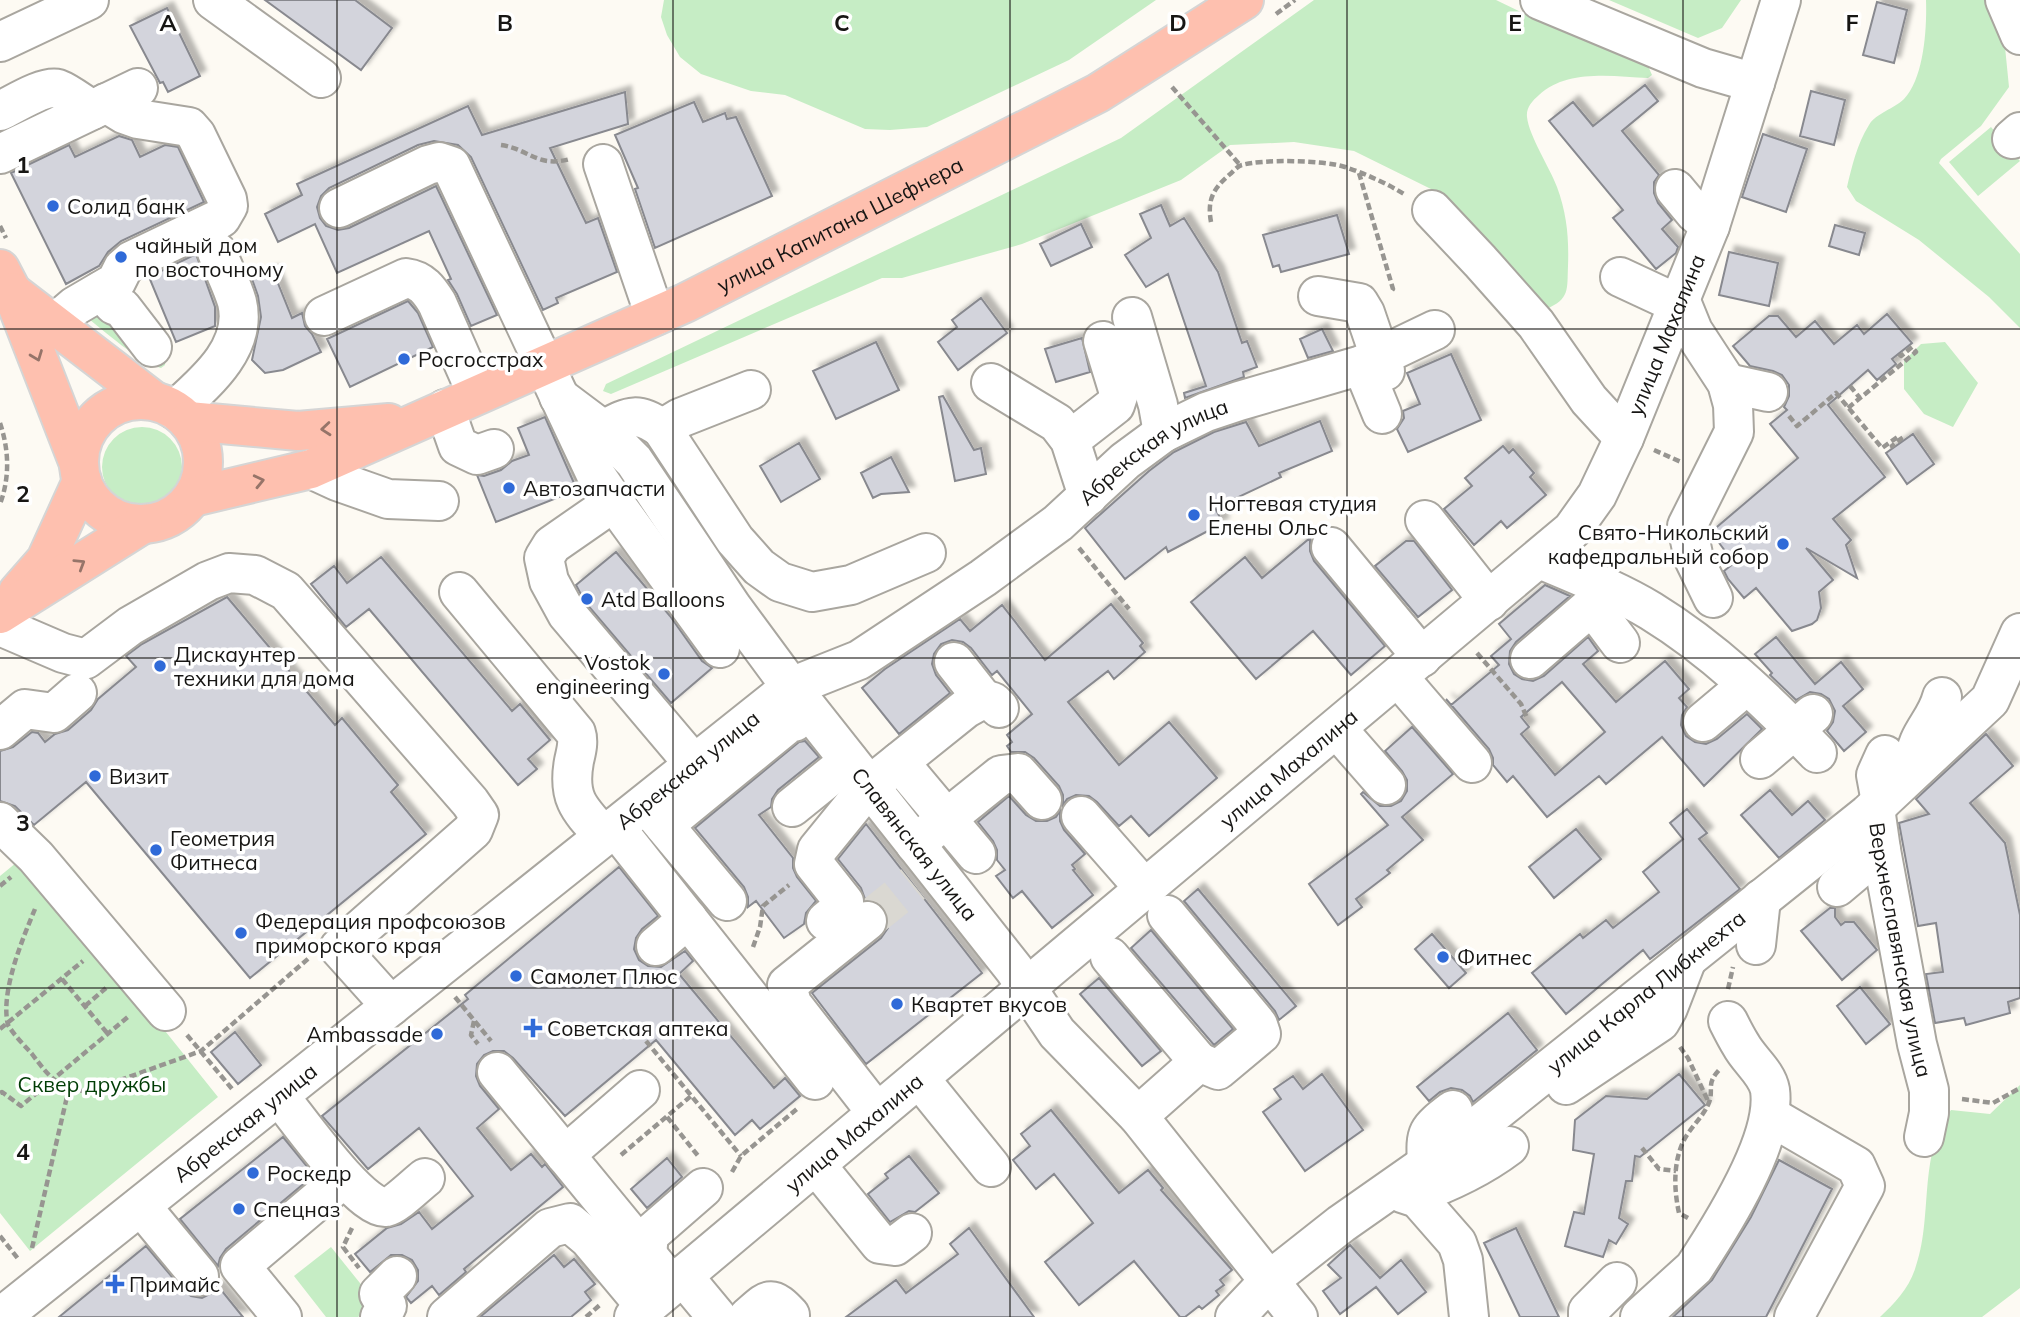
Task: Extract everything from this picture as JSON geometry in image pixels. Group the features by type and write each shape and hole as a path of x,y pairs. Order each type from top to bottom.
{"main road":[{"name":"улица Капитана Шефнера","path":"172,411 298,431 447,408 552,381 654,316 1098,93 1244,0"},
{"path":"6,281 54,324 172,411 201,445 202,472 193,497 180,511 162,521 143,524 123,522 105,513 91,499 6,281"},
{"path":"0,617 46,560 80,473 84,437 101,414 125,401 172,411"},
{"name":"улица Капитана Шефнера","path":"193,497 312,469 447,408"},
{"path":"0,617 143,524"}],"street":[{"path":"1541,0 1703,68 1755,83"},
{"name":"улица Махалина","path":"654,1302 1027,988 1156,902 1337,729 1572,530 1597,495 1624,438 1710,226 1781,0"},
{"path":"2005,0 2020,36"},
{"path":"228,4 321,78"},
{"path":"1,41 67,5"},
{"path":"0,111 43,91 58,89 112,100 124,114 138,119 189,127 195,135 228,206 221,218 131,261 123,268 114,304 122,308 152,347"},
{"path":"0,154 112,100"},
{"path":"339,208 428,165 439,162 451,166 597,477 720,648"},
{"path":"603,164 654,316"},
{"path":"1675,189 1710,226"},
{"path":"1432,211 1536,324 1589,400 1624,438"},
{"path":"172,411 213,376 225,358 236,331 239,316 237,302 217,252"},
{"path":"1620,277 1679,301 1693,331 1727,383 1733,405 1734,432 1687,526 1693,559 1713,598"},
{"path":"324,316 407,278 416,279 437,303 447,408 457,446 477,454 494,449"},
{"path":"54,324 75,306 121,283"},
{"path":"1318,296 1359,303 1365,313 1379,353 1382,414"},
{"path":"1132,317 1158,405 1163,433"},
{"name":"Абрекская улица","path":"1,1317 610,832 655,814 694,764 791,687 859,660 983,578 1058,523 1125,461 1163,433 1296,372 1379,353 1435,330"},
{"path":"1070,440 1115,405 1119,393 1103,341"},
{"name":"Славянская улица","path":"552,381 634,461 732,607 920,865 1027,988 1057,1033 1138,1116 1298,1317"},
{"path":"991,383 1057,423 1070,440 1088,496"},
{"path":"1727,383 1777,403"},
{"path":"662,429 680,418 751,390"},
{"path":"603,430 628,418 648,419 662,429 735,540 760,567 780,582 812,592 851,585 926,553"},
{"path":"312,469 388,499 439,501"},
{"path":"614,502 552,545 544,558 549,581 567,614 694,764"},
{"path":"1425,520 1489,601"},
{"path":"1331,547 1472,764"},
{"path":"1540,559 1601,598 1649,610 1681,631 1808,732 1760,759"},
{"path":"0,617 63,653 86,659 130,626 208,581 229,573 255,575 286,591 470,802 479,816 473,831 339,948 391,1006"},
{"path":"459,593 576,733 577,746 570,781 582,811 610,832 688,919 815,1080"},
{"path":"1601,598 1620,643"},
{"path":"1530,659 1601,598"},
{"name":"улица Карла Либкнехта","path":"1235,1317 1270,1280 1340,1224 1411,1186 1458,1142 1878,805 1900,763 1990,700 2020,633"},
{"path":"763,647 797,655 859,660"},
{"path":"792,807 852,772 899,762 965,709 991,703 954,662"},
{"path":"1703,722 1747,685"},
{"path":"0,730 25,709 54,713 77,693"},
{"path":"1900,763 1915,747 1939,708 1941,697"},
{"path":"727,901 655,814 790,722 801,721 852,772"},
{"path":"1337,729 1386,785"},
{"path":"899,762 976,854"},
{"path":"826,921 843,907 844,902 814,864 814,857 852,772"},
{"path":"920,865 946,818 1001,775 1018,773 1042,800"},
{"name":"Верхнеславянская улица","path":"1878,805 1881,850 1917,1044 1944,1095 1930,1113 1924,1137"},
{"path":"1081,816 1258,1025 1261,1034 1218,1070 1199,1062 1110,957"},
{"path":"0,822 36,857 166,1011"},
{"path":"1837,887 1881,850"},
{"path":"1756,945 1761,899"},
{"path":"656,946 688,919"},
{"path":"867,920 787,985 792,1003 877,1113"},
{"path":"1566,1085 1660,1022 1671,1002 1686,959"},
{"path":"1640,1317 1694,1268 1722,1225 1752,1166 1770,1116 1770,1090 1766,1079 1735,1033"},
{"path":"1138,1116 1199,1062"},
{"path":"498,1072 516,1111 565,1155 648,1244"},
{"path":"919,1078 991,1167"},
{"path":"565,1155 640,1090"},
{"path":"278,1096 349,1183 382,1207 390,1206 425,1178"},
{"path":"1411,1186 1426,1138 1434,1125 1453,1110"},
{"path":"1770,1116 1856,1166 1864,1186 1794,1317"},
{"path":"1363,1234 1411,1186 1495,1157 1509,1146"},
{"path":"816,1165 880,1244 895,1246 912,1233"},
{"path":"648,1244 717,1181"},
{"path":"224,1271 349,1183"},
{"path":"1411,1186 1457,1243 1462,1260 1469,1317"},
{"path":"617,1197 648,1244 654,1302"},
{"path":"141,1206 282,1317"},
{"path":"447,1317 550,1228 570,1223 654,1302 717,1317"},
{"path":"1588,1317 1588,1311 1617,1282"},
{"path":"748,1317 764,1303 773,1301 778,1302 790,1315"}],"path":[{"path":"1172,87 1240,165"},
{"path":"501,145 512,146 532,158 548,162 589,157 603,164"},
{"path":"1211,222 1211,195 1240,165 1304,160 1343,166 1359,172 1384,182 1432,211"},
{"path":"1359,172 1393,289 1379,353"},
{"path":"1848,408 1916,352 1912,347 1901,356 1899,354"},
{"path":"1850,386 1860,398"},
{"path":"1777,403 1797,426 1836,393 1882,448 1899,436 1901,439 1893,448"},
{"path":"0,423 8,477 0,504"},
{"path":"1624,438 1713,476"},
{"path":"1058,523 1129,609"},
{"path":"1455,629 1521,704 1527,718"},
{"path":"750,958 760,927 763,906 814,864"},
{"path":"50,874 2,987 1,1005 7,1024 53,1080 69,1088 87,1092 201,1051 301,964"},
{"path":"0,1029 83,962"},
{"path":"62,979 108,1034"},
{"path":"449,990 472,1018"},
{"path":"0,1093 21,1107 127,1018"},
{"path":"1660,1022 1688,1058 1709,1103"},
{"path":"1679,1213 1675,1195 1676,1171 1683,1142 1709,1103 1711,1079 1735,1033"},
{"path":"646,1041 741,1156"},
{"path":"201,1051 237,1094"},
{"path":"667,1117 705,1164 698,1176 717,1181 741,1156 813,1096 815,1080"},
{"path":"30,1257 69,1088"},
{"path":"1944,1095 1993,1103 2020,1088"},
{"path":"618,1158 691,1096"},
{"path":"1643,1148 1659,1169 1676,1171"},
{"path":"349,1183 358,1215 343,1247 386,1296"}],"green space":[{"path":"664,0 1156,0 1069,60 927,127 890,130 865,129 785,95 751,91 701,74 680,57 667,35 661,17"},
{"path":"1314,0 1496,0 1648,66 1652,75 1648,78 1590,76 1562,81 1539,95 1529,108 1529,125 1557,187 1565,216 1568,281 1566,293 1559,301 1546,309 1468,223 1433,190 1354,151 1294,142 1230,145 1181,180 1022,244 902,278 882,278 611,394 603,391 606,384 1121,138"},
{"path":"1609,0 1741,0 1722,28 1698,38"},
{"path":"1926,0 1986,0 2005,47 2009,87 1981,126 1939,163 2020,254 2020,328 1989,297 1919,240 1856,201 1847,187 1858,147 1869,125 1876,117 1904,99 1916,79 1925,38"},
{"path":"1991,127 2020,161 1978,196 1949,162"},
{"path":"85,307 166,354 165,365 161,368 152,365 122,345 85,316"},
{"path":"1945,342 1978,383 1953,427 1924,414 1904,389 1904,361 1921,344"},
{"path":"142,427 157,430 170,439 179,452 182,467 179,482 170,495 157,504 142,507 127,504 114,495 105,482 102,467 105,452 114,439 127,430"},
{"name":"Сквер дружбы","path":"22,858 89,936 218,1097 30,1251 0,1213 0,876"},
{"path":"2020,1085 2020,1288 1982,1317 1880,1317 1905,1289 1915,1269 1924,1229 1930,1167 1940,1128 1951,1110 1990,1114"},
{"path":"331,1247 376,1303 358,1317 326,1317 294,1276"}],"building":[{"path":"265,0 355,0 392,28 361,70"},
{"path":"1877,2 1907,10 1894,63 1863,55"},
{"path":"167,8 200,76 168,92 163,82 160,83 130,26"},
{"path":"1645,85 1658,101 1622,131 1659,175 1654,182 1654,193 1658,203 1672,220 1662,229 1678,247 1676,253 1656,269 1613,218 1623,210 1549,121 1573,102 1593,126"},
{"path":"1811,91 1845,100 1834,145 1800,136"},
{"path":"625,92 628,124 550,148 586,223 598,218 617,272 556,298 558,303 543,310 471,157 458,145 434,141 418,145 329,188 321,196 317,207 326,226 338,230 349,228 436,186 497,315 471,326 448,280 451,279 429,231 337,273 315,224 278,242 265,214 302,195 297,184 468,106 482,135"},
{"path":"694,102 703,122 725,113 727,119 736,117 772,196 655,248 635,189 638,188 615,135"},
{"path":"1763,134 1807,149 1786,212 1742,197"},
{"path":"119,136 132,140 140,157 165,145 178,147 204,202 121,241 108,252 99,266 66,284 11,173 69,145 75,157"},
{"path":"1161,205 1170,226 1184,218 1218,272 1242,343 1247,341 1257,367 1243,372 1244,377 1185,398 1184,393 1206,386 1168,274 1146,287 1125,255 1151,238 1140,214"},
{"path":"1337,215 1349,254 1281,272 1279,265 1273,267 1263,235"},
{"path":"1081,224 1092,247 1051,266 1040,244"},
{"path":"1835,225 1865,233 1859,255 1829,246"},
{"path":"1729,252 1778,263 1769,306 1719,295"},
{"path":"196,254 215,307 215,326 176,342 149,277"},
{"path":"273,271 292,318 302,313 305,326 321,352 283,370 265,373 252,360 261,317 252,279"},
{"path":"981,298 1007,333 958,370 938,342 957,327 952,320"},
{"path":"408,301 418,313 433,347 350,387 327,339"},
{"path":"1887,314 1912,343 1892,359 1896,364 1877,380 1868,370 1828,405 1885,477 1833,519 1851,540 1846,545 1857,578 1806,548 1833,580 1819,592 1821,608 1817,620 1792,631 1756,588 1744,598 1728,579 1724,571 1734,563 1711,532 1798,458 1770,424 1787,410 1784,407 1789,396 1789,385 1782,375 1750,366 1733,346 1769,316 1778,316 1796,337 1815,321 1834,344 1857,325 1864,334"},
{"path":"1322,329 1333,351 1308,358 1300,339"},
{"path":"1082,338 1090,372 1056,382 1045,349"},
{"path":"876,342 899,390 836,419 813,371"},
{"path":"1451,354 1481,420 1408,452 1397,429 1404,418 1403,411 1420,404 1407,373"},
{"path":"943,396 974,450 981,448 986,474 955,481 939,397"},
{"path":"545,417 577,490 496,522 477,475 484,476 501,470 512,461 529,455 518,428"},
{"path":"1320,421 1332,451 1279,473 1281,477 1215,508 1223,523 1168,552 1166,547 1125,579 1085,528 1174,452 1214,432 1246,422 1259,446"},
{"path":"1913,434 1934,464 1907,484 1886,453"},
{"path":"799,443 820,479 781,502 760,466"},
{"path":"1503,446 1509,453 1513,449 1534,473 1530,477 1546,495 1507,528 1501,521 1474,545 1444,509 1472,486 1465,478"},
{"path":"891,457 909,492 881,494 873,498 861,473"},
{"path":"1310,538 1310,551 1314,561 1385,646 1351,675 1313,631 1256,679 1191,602 1245,557 1262,578"},
{"path":"1406,541 1414,541 1452,590 1418,617 1375,566"},
{"path":"616,552 670,616 702,661 712,668 671,703 585,602 576,585"},
{"path":"381,557 512,711 520,704 550,740 528,759 537,769 518,785 369,609 346,627 311,584 334,566 347,583"},
{"path":"1545,585 1570,596 1516,642 1510,651 1509,664 1514,674 1533,681 1544,676 1588,637 1598,651 1583,664 1616,702 1665,661 1689,689 1679,698 1687,707 1682,715 1681,725 1686,736 1695,742 1706,744 1717,739 1747,714 1762,729 1704,786 1662,737 1606,784 1599,776 1547,817 1513,776 1507,782 1493,765 1489,749 1451,705 1499,665 1491,656 1511,639 1499,624","holes":["1562,682 1605,732 1555,775 1521,734 1529,727 1521,717"]},
{"path":"227,597 335,725 342,718 398,785 391,792 426,834 250,978 86,782 34,825 15,806 0,801 0,751 13,747 32,732 38,733 45,742 55,734 68,730 91,710 98,699 136,667 126,656 142,644"},
{"path":"1111,604 1143,643 1140,646 1145,652 1114,679 1108,671 1068,702 1119,765 1169,722 1217,778 1149,836 1131,816 1119,826 1089,796 1076,795 1067,799 1063,805 1059,786 1034,758 1025,752 1011,752 1007,746 1012,742 1007,735 1032,714 997,671 992,675 963,642 952,640 941,644 934,654 932,664 936,675 950,693 899,734 862,688 885,669 960,619 970,631 1002,605 1045,660"},
{"path":"1776,637 1815,684 1841,662 1863,689 1843,706 1866,732 1844,751 1827,731 1833,722 1835,711 1829,699 1810,692 1796,700 1770,675 1772,673 1755,654"},
{"path":"1412,727 1453,774 1402,817 1423,840 1387,870 1390,873 1356,899 1362,907 1338,925 1309,884 1388,825 1361,794 1363,792 1380,806 1391,806 1401,801 1407,791 1407,780 1385,751"},
{"path":"1986,734 2013,766 1970,803 2005,843 2020,915 2020,998 2008,1002 2010,1013 1966,1025 1964,1018 1935,1023 1926,974 1943,972 1936,923 1918,926 1899,823 1929,814 1916,799"},
{"path":"805,741 819,757 778,790 772,799 771,807 759,815 793,858 797,877 816,901 806,913 804,924 784,938 756,901 748,907 744,887 695,828 799,742"},
{"path":"1770,790 1792,815 1808,801 1825,820 1779,858 1741,815"},
{"path":"1009,796 1026,815 1036,821 1047,821 1056,817 1060,811 1064,830 1085,854 1072,865 1093,895 1052,928 1022,891 1013,898 996,876 1005,870 997,860 993,841 978,822"},
{"path":"1687,809 1707,833 1699,839 1740,889 1650,959 1643,950 1566,1014 1532,973 1580,934 1583,938 1606,920 1613,928 1659,892 1643,872 1683,839 1670,823"},
{"path":"866,824 982,973 866,1064 812,993 881,938 888,928 888,917 884,908 876,901 865,899 861,888 838,859"},
{"path":"1576,829 1601,859 1554,898 1529,867"},
{"path":"619,867 658,916 642,929 636,938 634,949 639,960 648,966 661,967 685,951 693,961 679,974 774,1088 785,1078 800,1096 760,1129 752,1120 735,1135 656,1040 565,1116 504,1051 493,1051 484,1055 477,1064 476,1076 480,1086 499,1109 477,1128 511,1170 531,1154 542,1167 545,1164 563,1187 464,1269 466,1272 439,1295 432,1286 411,1303 406,1297 418,1281 418,1270 412,1260 402,1255 391,1255 370,1272 355,1254 387,1228 401,1224 419,1212 432,1229 473,1196 419,1128 368,1169 322,1116 468,999 465,995"},
{"path":"1198,889 1296,1006 1279,1020 1275,1011 1184,901"},
{"path":"1830,908 1835,908 1835,917 1841,925 1854,922 1877,950 1842,980 1801,931"},
{"path":"1151,930 1233,1029 1214,1045 1131,948"},
{"path":"1432,934 1466,973 1449,988 1415,949"},
{"path":"1099,978 1161,1051 1142,1066 1080,994"},
{"path":"1860,987 1890,1024 1866,1044 1837,1006"},
{"path":"1508,1013 1537,1050 1473,1102 1462,1090 1451,1088 1440,1092 1429,1101 1417,1087"},
{"path":"235,1032 261,1065 238,1084 211,1052"},
{"path":"1322,1074 1363,1130 1305,1171 1263,1112 1281,1099 1274,1089 1293,1076 1303,1089"},
{"path":"1679,1074 1705,1105 1640,1157 1635,1156 1632,1181 1626,1181 1619,1218 1628,1224 1616,1244 1609,1240 1603,1257 1565,1246 1574,1212 1584,1214 1594,1154 1573,1150 1575,1120 1606,1096 1647,1099"},
{"path":"1051,1110 1119,1193 1148,1170 1163,1188 1161,1190 1232,1270 1220,1280 1224,1285 1216,1291 1219,1295 1202,1309 1199,1306 1185,1317 1180,1317 1134,1261 1079,1305 1045,1262 1093,1223 1054,1174 1036,1189 1013,1160 1030,1146 1021,1134"},
{"path":"283,1137 314,1175 226,1249 218,1266 180,1219"},
{"path":"909,1156 939,1193 915,1212 909,1211 890,1222 868,1194 888,1178 885,1174"},
{"path":"667,1158 682,1177 647,1208 631,1189"},
{"path":"1779,1160 1832,1189 1766,1317 1673,1317 1712,1280 1751,1217"},
{"path":"969,1228 1034,1317 846,1317 896,1280 906,1293 958,1254 950,1244"},
{"path":"1516,1228 1559,1317 1520,1317 1484,1243"},
{"path":"1350,1245 1380,1278 1401,1260 1426,1292 1398,1314 1376,1287 1340,1314 1323,1291 1341,1278 1328,1265"},
{"path":"146,1246 191,1296 202,1298 218,1286 243,1317 59,1317"},
{"path":"554,1255 564,1267 574,1259 595,1284 585,1292 591,1300 571,1317 480,1317"}],"tunnel":[{"path":"867,921 913,884"}],"place":[{"name":"Солид банк","path":"53,206"},
{"name":"чайный дом по восточному","path":"121,257"},
{"name":"Росгосстрах","path":"404,359"},
{"name":"Автозапчасти","path":"509,488"},
{"name":"Ногтевая студия Елены Ольс","path":"1194,515"},
{"name":"Свято-Никольский кафедральный собор","path":"1783,544"},
{"name":"Atd Balloons","path":"587,599"},
{"name":"Дискаунтер техники для дома","path":"160,666"},
{"name":"Vostok engineering","path":"664,674"},
{"name":"Визит","path":"95,776"},
{"name":"Геометрия Фитнеса","path":"156,850"},
{"name":"Федерация профсоюзов приморского края","path":"241,933"},
{"name":"Фитнес","path":"1443,957"},
{"name":"Самолет Плюс","path":"516,976"},
{"name":"Квартет вкусов","path":"897,1004"},
{"name":"Советская аптека","path":"533,1028"},
{"name":"Ambassade","path":"437,1034"},
{"name":"Роскедр","path":"253,1173"},
{"name":"Спецназ","path":"239,1209"},
{"name":"Примайс","path":"115,1284"}]}
